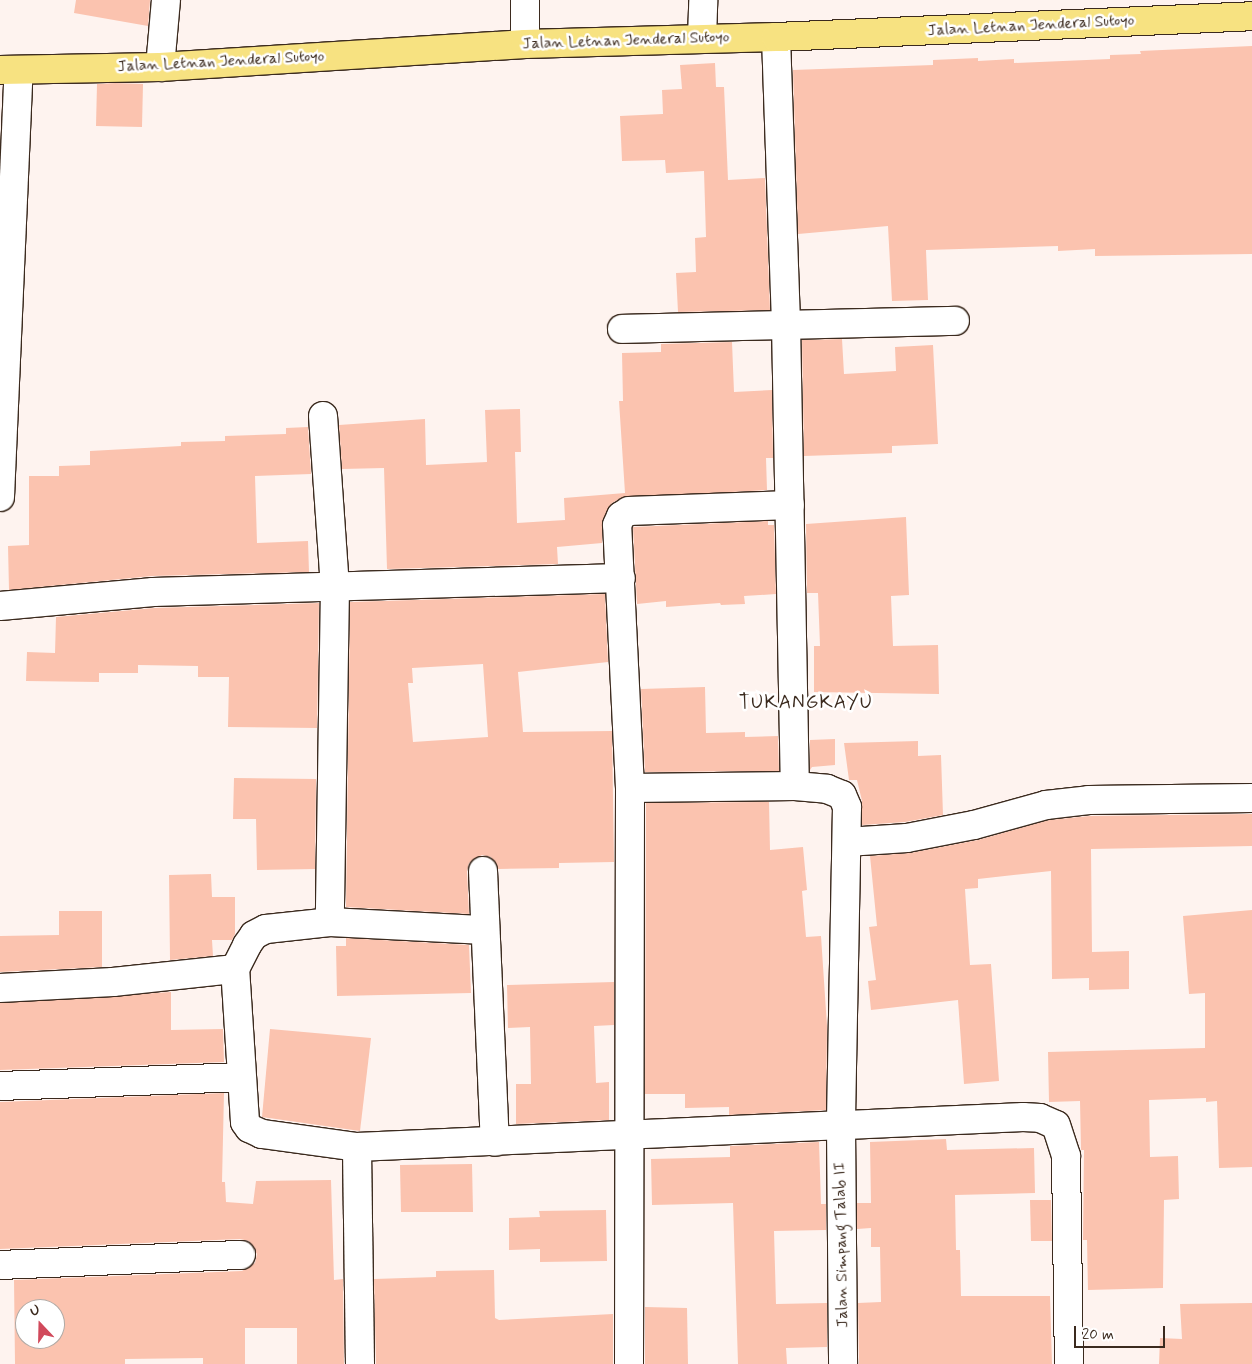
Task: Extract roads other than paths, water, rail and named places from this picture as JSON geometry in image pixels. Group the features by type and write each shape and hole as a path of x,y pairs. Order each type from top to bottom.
{"main road":[{"name":"Jalan Letnan Jenderal Sutoyo","path":"10,70 160,67 525,44 776,37 1252,16"}],"street":[{"path":"160,67 166,0"},
{"path":"525,44 526,0"},
{"path":"702,38 703,0"},
{"path":"630,788 795,786 786,324 776,37"},
{"path":"0,498 10,70"},
{"path":"622,329 955,321"},
{"path":"323,416 335,587 330,922"},
{"path":"629,1364 630,788 617,525 621,516 629,511 790,504"},
{"path":"0,606 153,592 621,578"},
{"name":"Jalan Simpang Talab II","path":"795,786 827,789 842,795 847,807 840,1127 843,1364"},
{"path":"847,842 907,838 974,825 1046,805 1088,800 1252,798"},
{"path":"483,871 495,1142"},
{"path":"485,930 330,922 266,929 254,935 236,969 242,1115 249,1128 262,1134 357,1147 629,1137 1023,1117 1040,1118 1056,1125 1066,1156 1069,1364"},
{"path":"0,988 113,982 236,969"},
{"path":"0,1086 240,1077"},
{"path":"357,1147 360,1364"},
{"path":"0,1265 241,1255"}],"district":[{"name":"TUKANGKAYU","path":"806,703"}]}
